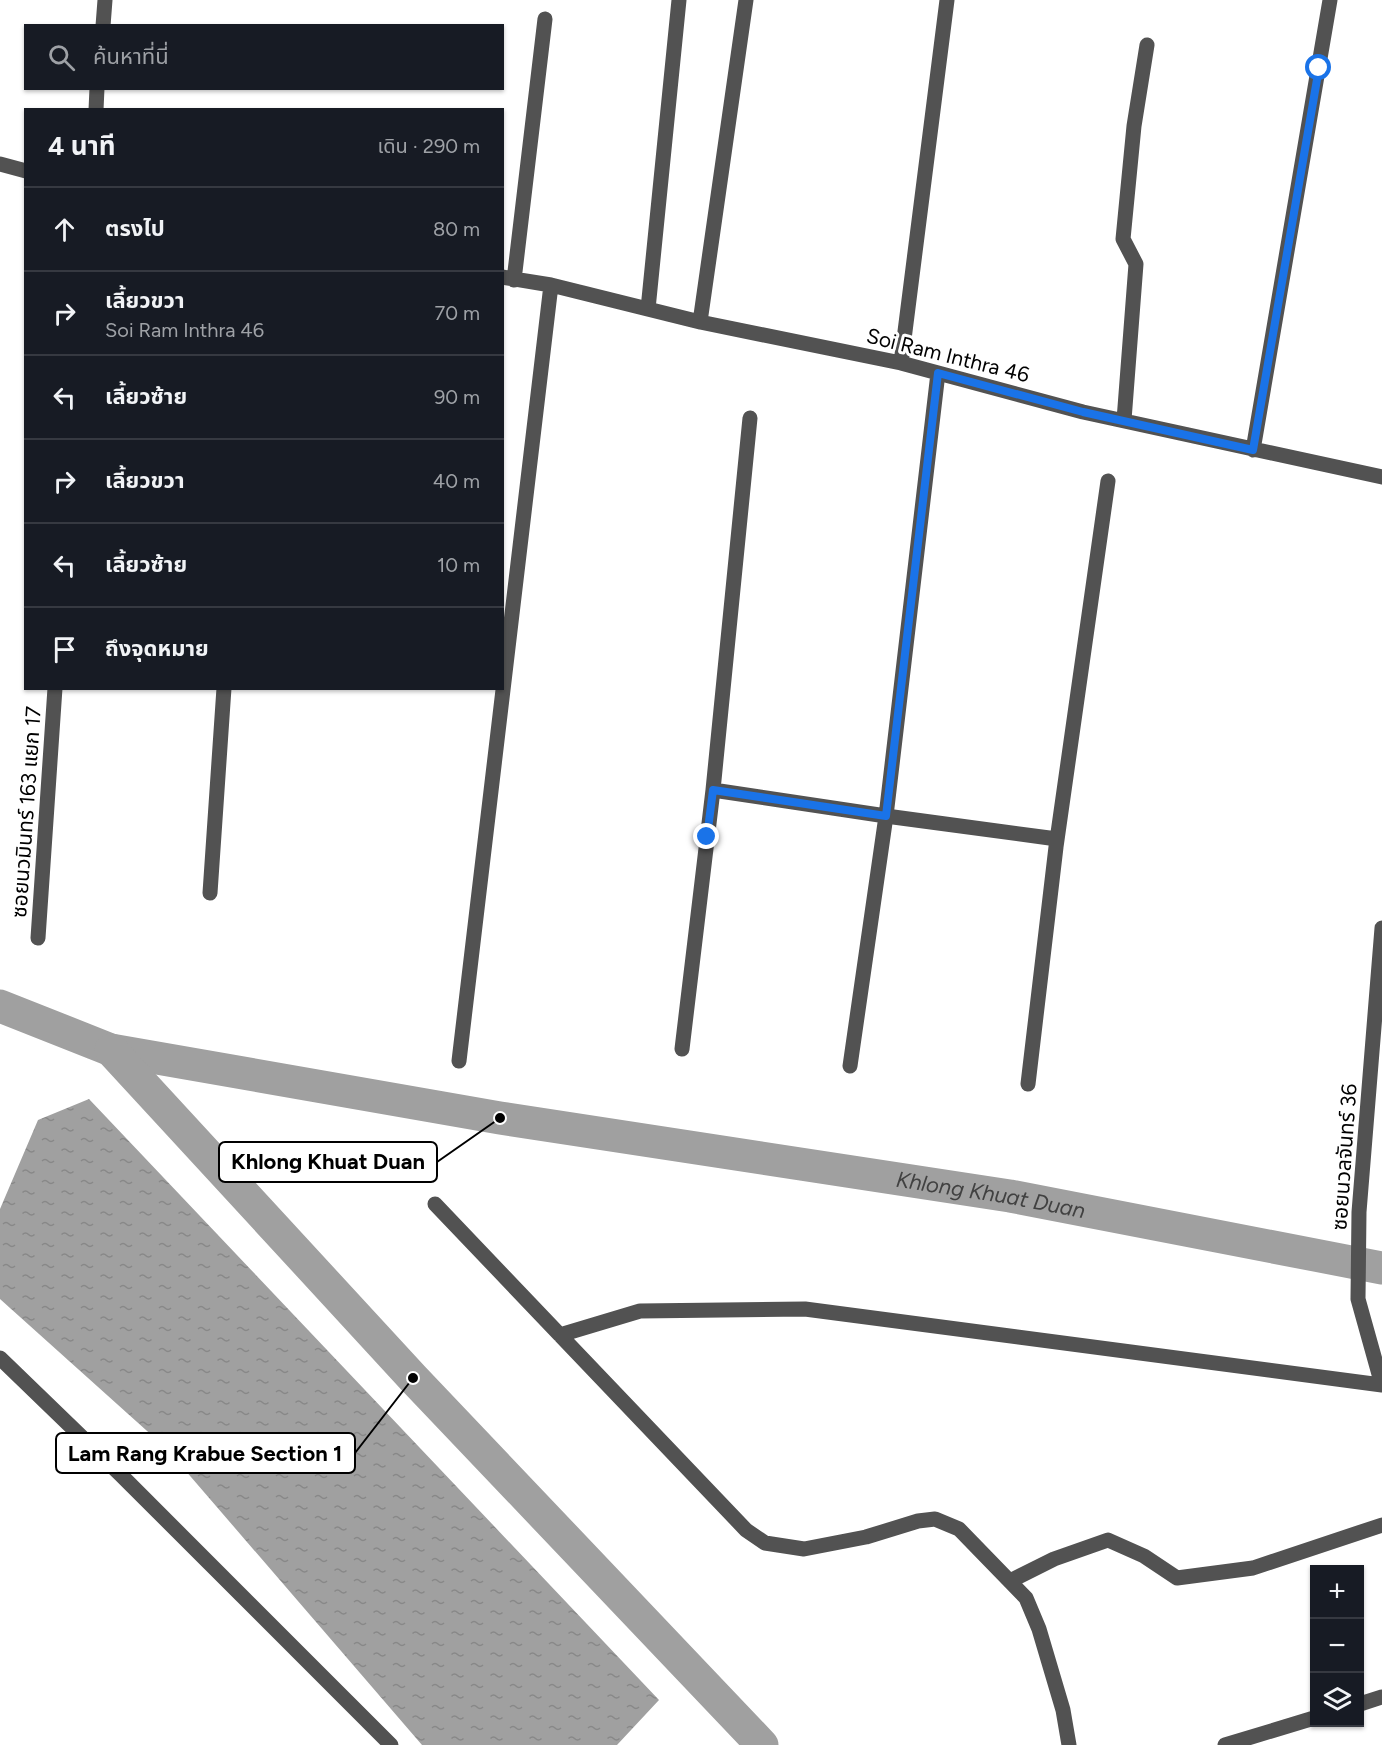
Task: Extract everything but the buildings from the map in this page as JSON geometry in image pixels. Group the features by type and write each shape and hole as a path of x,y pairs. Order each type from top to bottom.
{"street":[{"path":"103,24 105,0"},
{"path":"648,309 679,0"},
{"path":"700,322 746,0"},
{"path":"902,363 947,0"},
{"path":"1253,450 1330,0"},
{"path":"508,278 545,19"},
{"path":"1124,420 1136,264 1123,239 1134,126 1147,45"},
{"path":"96,108 98,90"},
{"path":"0,165 24,171"},
{"name":"Soi Ram Inthra 46","path":"508,278 551,285 700,322 902,363 1124,420 1382,477"},
{"path":"504,681 551,285"},
{"path":"850,1066 886,816 938,373"},
{"path":"682,1049 713,790 750,418"},
{"path":"1028,1084 1057,839 1108,481"},
{"name":"ซอยนวมินทร์ 163 แยก 17","path":"38,938 55,690"},
{"path":"210,893 224,690"},
{"path":"459,1061 503,690"},
{"path":"713,790 1057,839"},
{"name":"ซอยนวลจันทร์ 36","path":"1382,928 1375,1105 1359,1212 1358,1299 1382,1385"},
{"path":"435,1204 746,1530 765,1542 804,1549 866,1537 918,1521 935,1519 959,1528 1026,1598 1039,1629 1063,1710 1070,1745"},
{"path":"560,1335 640,1311 806,1308 1382,1385"},
{"path":"0,1358 392,1745"},
{"path":"1010,1581 1054,1559 1108,1540 1144,1556 1177,1578 1253,1568 1382,1525"},
{"path":"1364,1702 1382,1697"},
{"path":"1225,1745 1310,1719"}],"water":[{"path":"89,1099 659,1700 617,1745 422,1745 166,1448 0,1299 0,1209 38,1120"}],"waterway":[{"name":"Khlong Khuat Duan","path":"0,1006 111,1050 500,1118 1010,1196 1382,1268"},
{"path":"111,1050 413,1378 762,1745"}],"place":[{"name":"Khlong Khuat Duan","path":"500,1118"},
{"name":"Lam Rang Krabue Section 1","path":"413,1378"}],"route":[{"path":"707,837 713,790 886,816 938,373 1083,412 1253,450 1319,68"}]}
